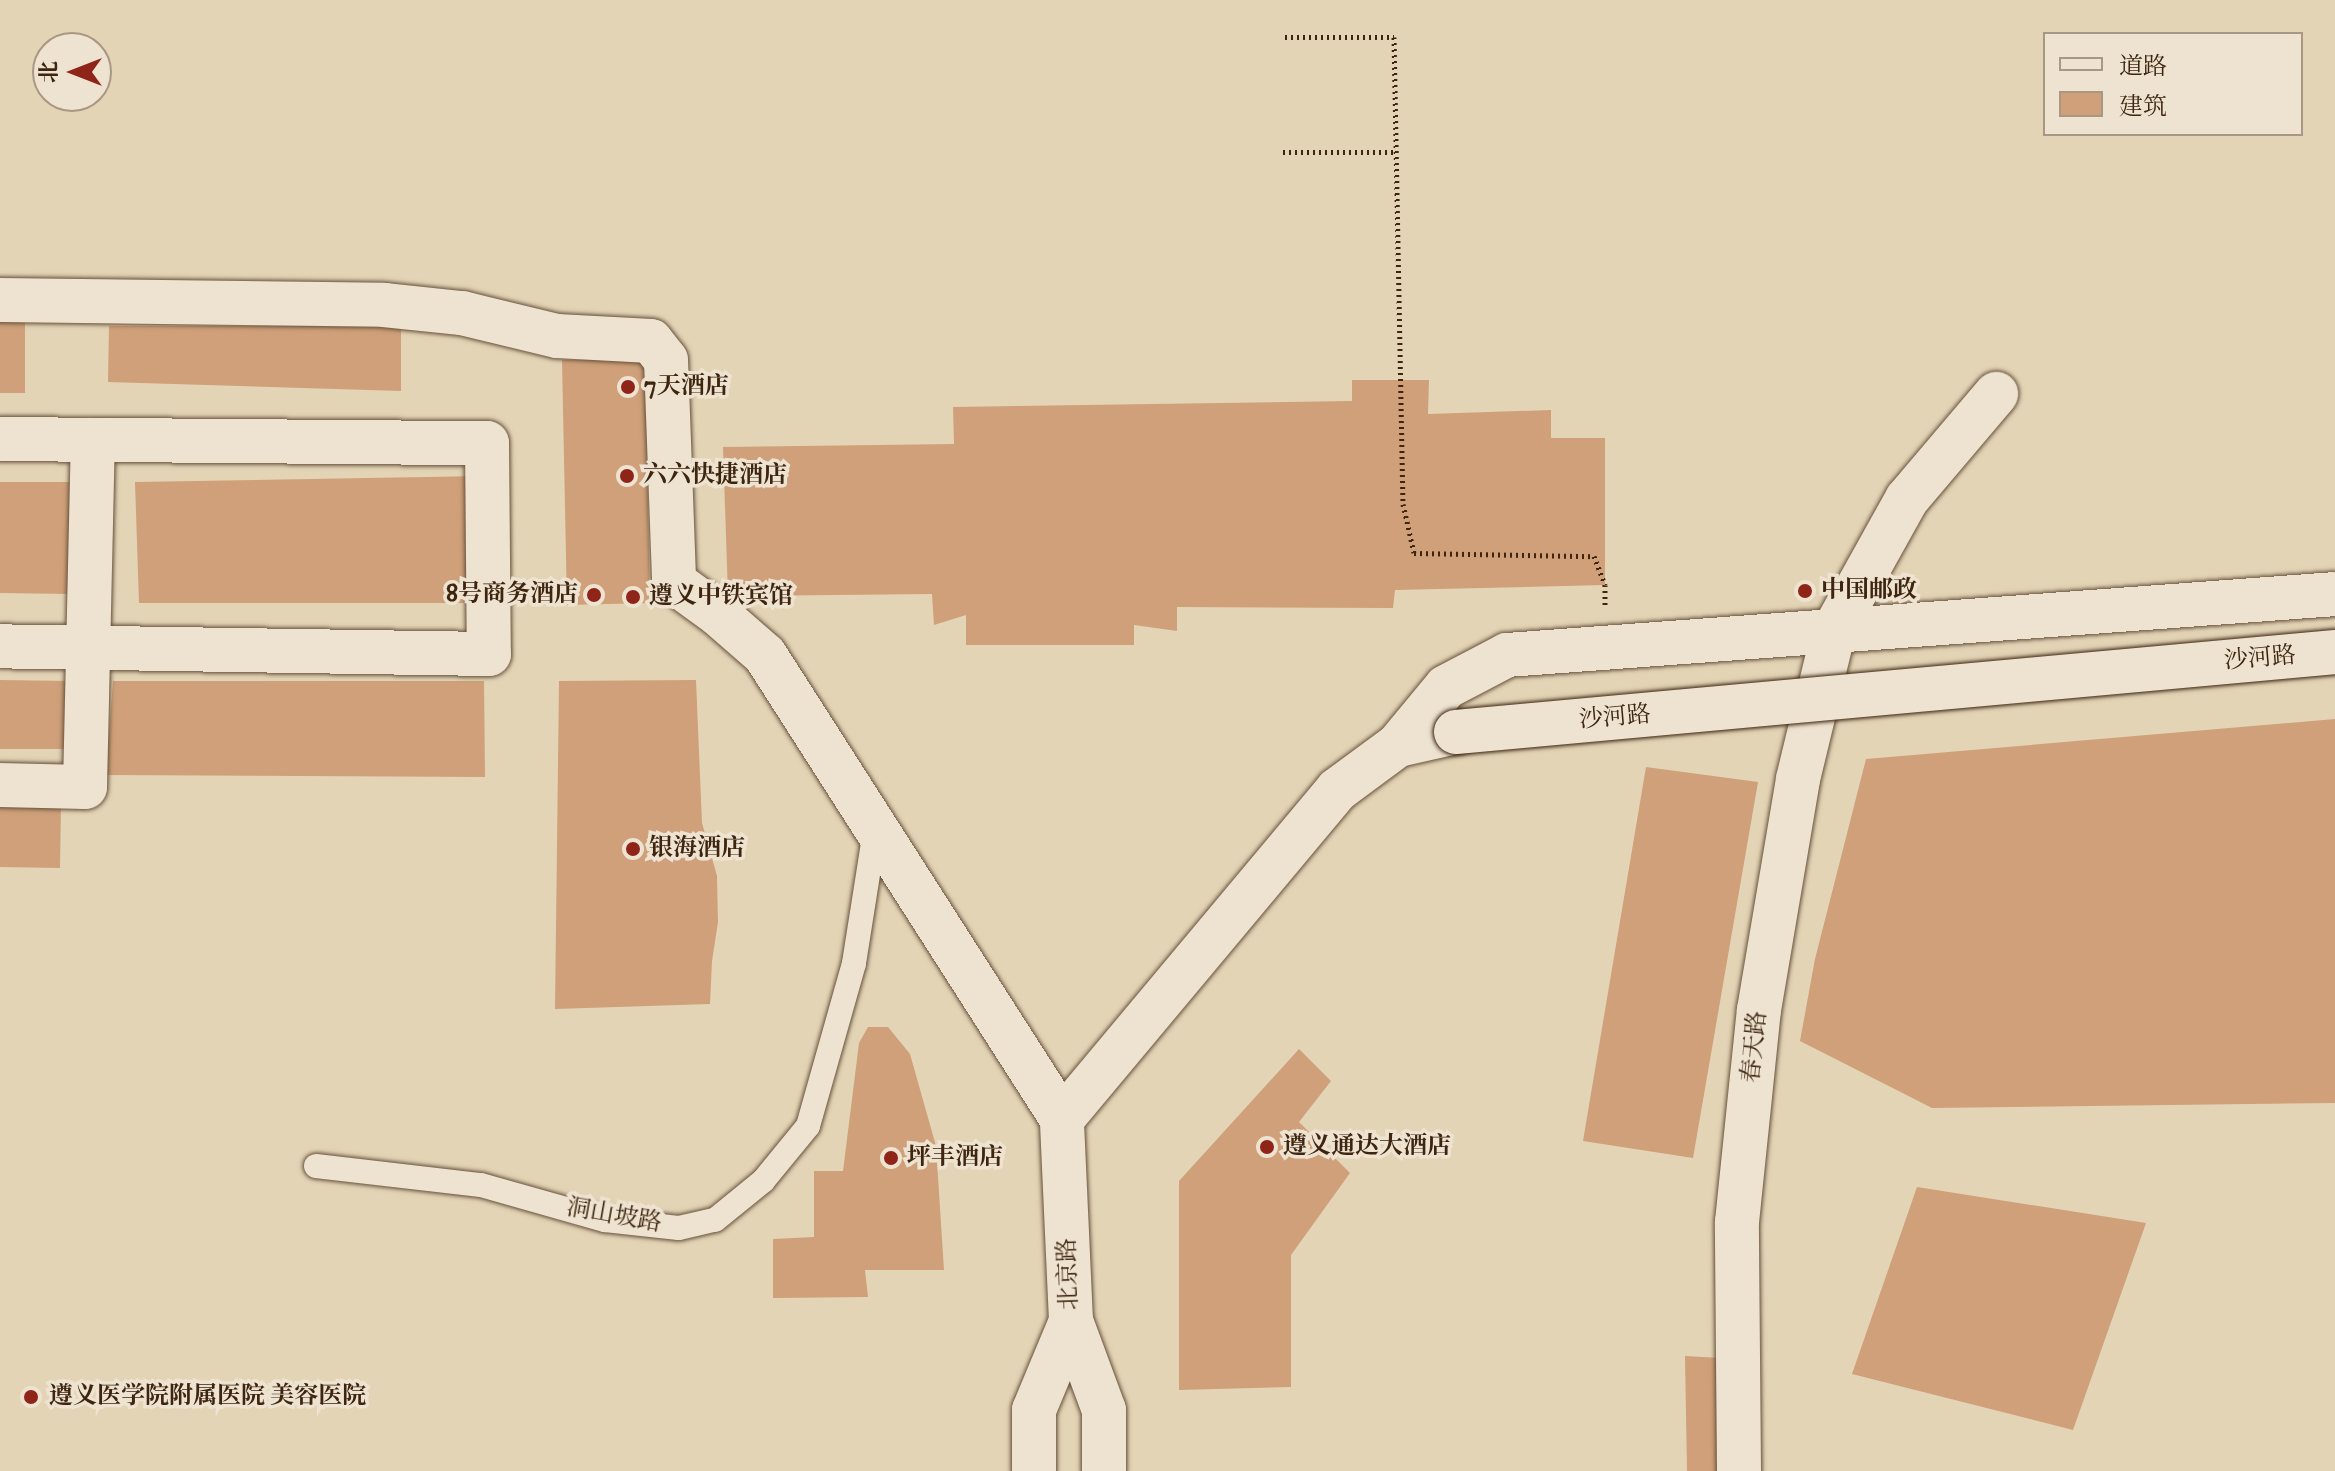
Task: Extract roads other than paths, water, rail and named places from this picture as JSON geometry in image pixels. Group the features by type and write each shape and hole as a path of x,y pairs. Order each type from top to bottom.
{"street":[{"path":"0,300 384,305 462,313 557,336 651,341 666,360 674,582 718,614 765,655 1062,1119"},
{"name":"春天路","path":"1739,1471 1737,1222 1759,1010 1798,779 1834,630 1907,499 1996,394"},
{"path":"0,439 487,443 489,654 0,646"},
{"path":"0,785 85,787 93,440"},
{"path":"1398,745 1446,687 1507,655 2335,594"},
{"name":"沙河路","path":"1062,1119 1337,790 1398,745 1456,732 2335,652"},
{"name":"北京路","path":"1034,1471 1034,1410 1071,1321 1062,1119"},
{"path":"1071,1321 1104,1410 1104,1471"}],"lane":[{"name":"洞山坡路","path":"316,1166 481,1185 605,1220 679,1228 715,1220 763,1181 808,1126 854,963 875,828"}],"place":[{"name":"7天酒店","path":"628,387"},
{"name":"六六快捷酒店","path":"627,476"},
{"name":"中国邮政","path":"1805,591"},
{"name":"8号商务酒店","path":"594,595"},
{"name":"遵义中铁宾馆","path":"633,597"},
{"name":"银海酒店","path":"633,849"},
{"name":"遵义通达大酒店","path":"1267,1147"},
{"name":"坪丰酒店","path":"891,1158"},
{"name":"遵义医学院附属医院 美容医院","path":"31,1397"}]}
